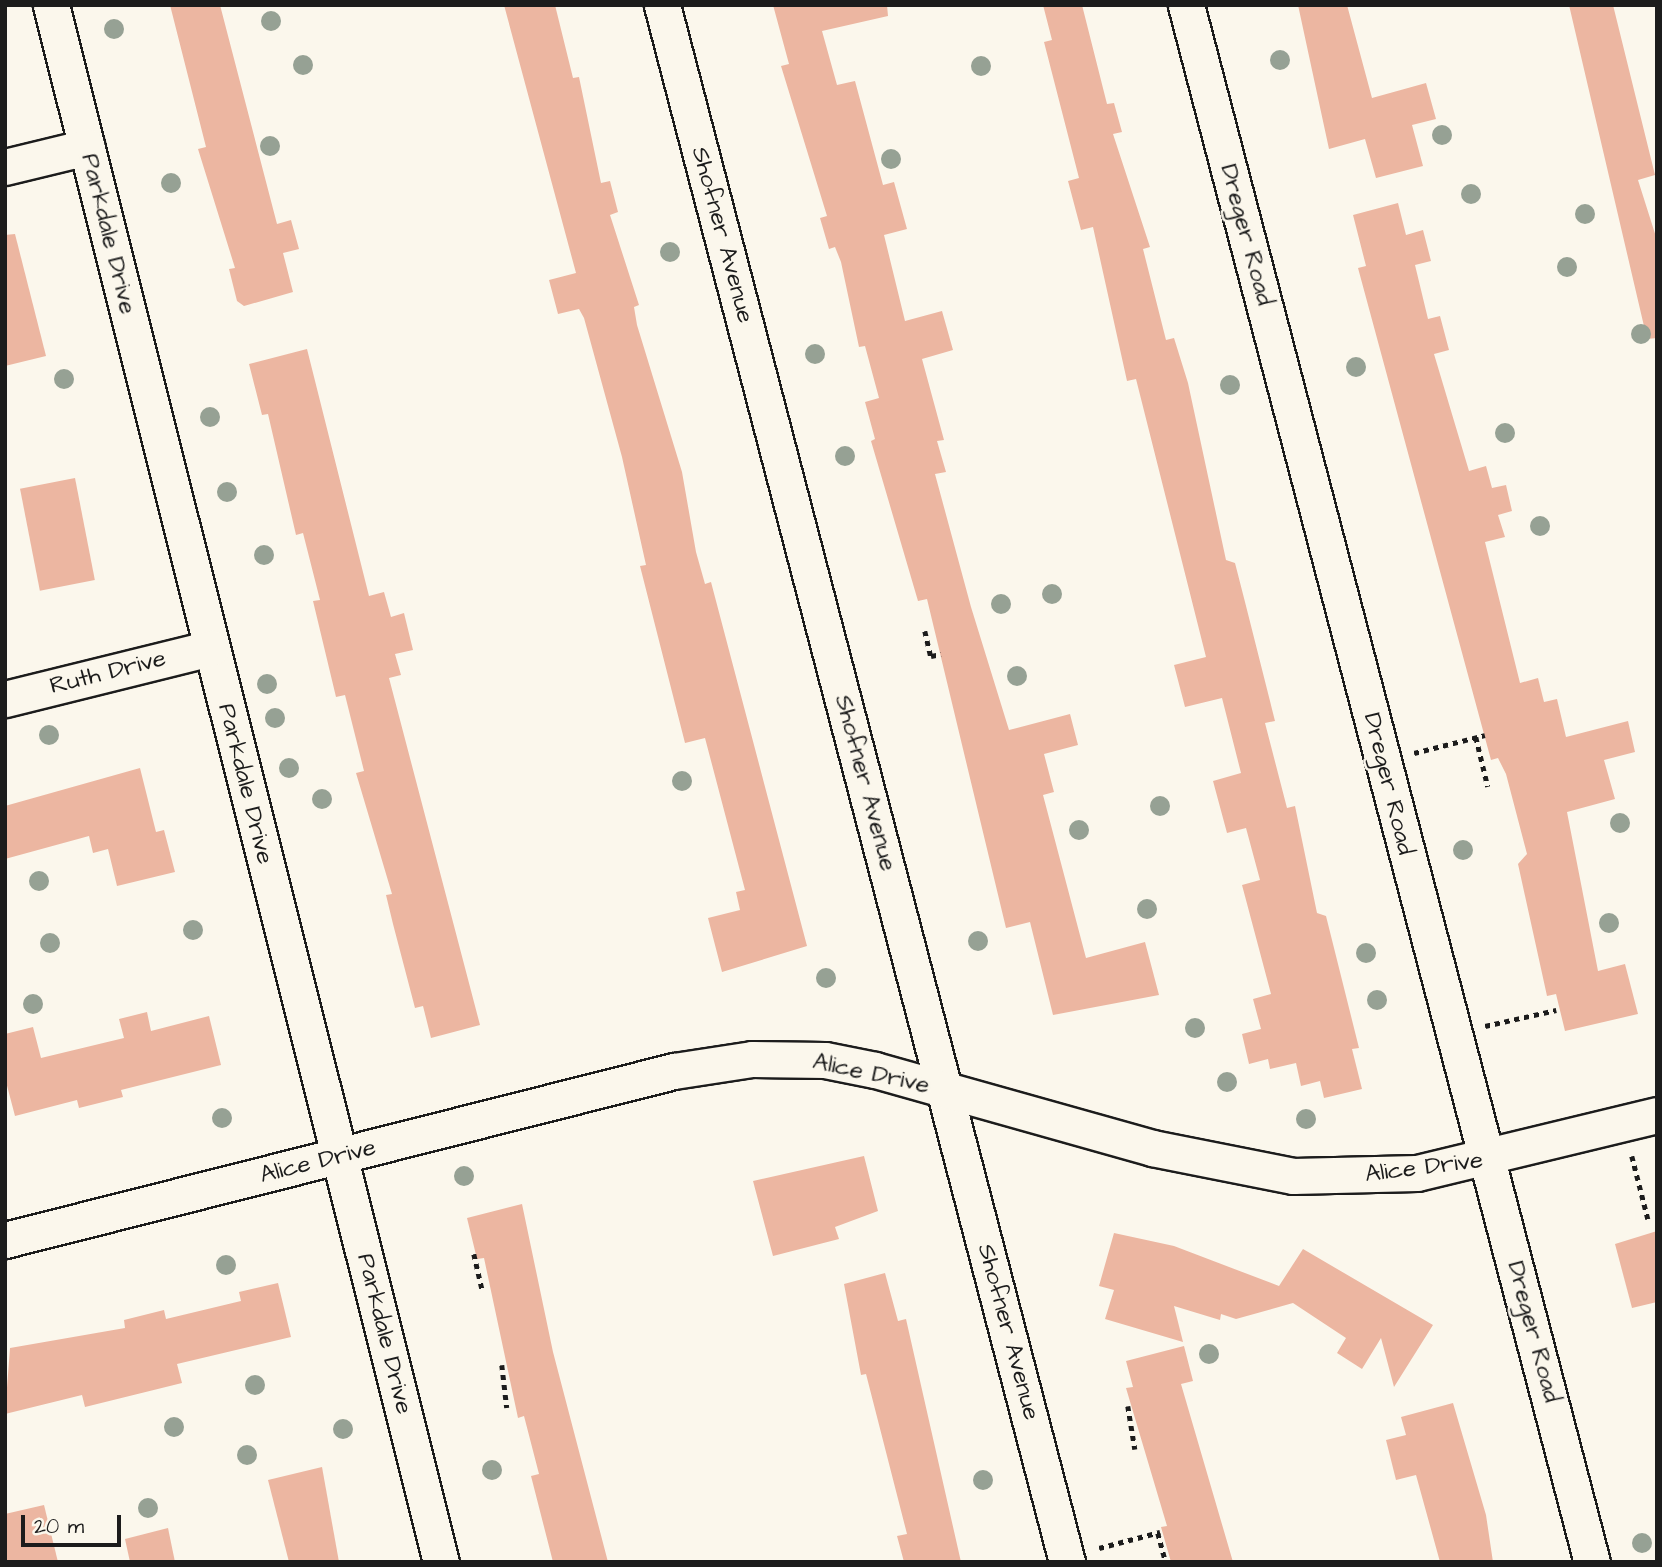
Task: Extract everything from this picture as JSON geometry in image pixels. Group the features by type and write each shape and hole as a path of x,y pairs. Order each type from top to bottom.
{"street":[{"name":"Parkdale Drive","path":"51,5 441,1562"},
{"name":"Shofner Avenue","path":"662,5 1068,1562"},
{"name":"Dreger Road","path":"1186,5 1592,1562"},
{"path":"5,167 87,147"},
{"name":"Ruth Drive","path":"5,699 211,648"},
{"name":"Alice Drive","path":"5,1240 712,1063 825,1060 1152,1148 1293,1176 1417,1173 1488,1160 1657,1115"}],"path":[{"path":"925,631 931,656 941,654"},
{"path":"1409,754 1485,736"},
{"path":"1476,737 1488,788"},
{"path":"1481,1027 1556,1010"},
{"path":"1632,1155 1648,1219"},
{"path":"474,1254 483,1292"},
{"path":"502,1365 507,1408"},
{"path":"1128,1406 1135,1449"},
{"path":"1099,1548 1159,1532 1166,1562"}],"building":[{"path":"170,5 220,5 277,224 291,220 299,249 283,253 293,292 244,306 237,301 229,269 235,268 198,149 206,147"},
{"path":"504,5 555,5 573,78 579,77 601,183 610,181 618,212 610,215 639,305 634,307 637,325 682,472 696,552 705,584 711,582 807,946 722,972 708,918 740,910 736,892 745,890 705,738 685,743 640,566 646,565 622,457 584,318 579,309 558,314 549,280 576,273"},
{"path":"773,5 887,5 888,16 822,31 837,85 855,81 883,185 894,182 907,229 884,235 905,321 942,311 953,350 922,359 944,440 937,441 946,472 935,474 971,607 1009,730 1070,714 1078,745 1044,754 1054,792 1043,795 1086,958 1145,942 1159,995 1053,1015 1030,922 1006,928 927,599 918,601 871,441 875,439 865,402 879,398 865,346 859,347 841,262 835,247 829,249 820,218 827,216 781,66 789,64"},
{"path":"1043,5 1082,5 1107,104 1114,103 1122,132 1113,134 1150,247 1143,249 1166,340 1174,338 1188,383 1226,560 1235,563 1275,721 1265,723 1287,808 1295,806 1317,913 1326,916 1359,1048 1352,1049 1362,1089 1324,1098 1320,1081 1301,1086 1296,1063 1270,1069 1268,1059 1249,1064 1242,1034 1261,1029 1253,999 1271,994 1242,885 1260,880 1246,828 1227,833 1213,781 1241,773 1222,698 1185,707 1174,665 1206,657 1136,379 1127,381 1093,227 1081,230 1068,181 1079,178 1044,42 1052,40"},
{"path":"1298,5 1347,5 1372,98 1426,83 1436,119 1412,125 1423,166 1376,178 1365,139 1329,149"},
{"path":"1569,5 1613,5 1655,175 1638,180 1657,240 1657,338 1647,339"},
{"path":"1398,203 1406,235 1423,230 1431,261 1415,265 1428,319 1440,316 1449,350 1434,354 1469,471 1486,466 1492,488 1506,485 1512,511 1498,515 1505,537 1485,542 1520,683 1538,678 1544,702 1557,699 1566,737 1628,721 1635,752 1604,760 1615,799 1567,812 1598,971 1625,964 1638,1014 1565,1031 1556,994 1547,996 1518,864 1527,854 1506,774 1498,758 1491,760 1358,268 1366,266 1353,215"},
{"path":"15,234 46,356 5,366 5,235"},
{"path":"307,349 369,596 384,592 391,617 404,613 413,650 395,654 401,675 389,678 480,1025 431,1038 423,1006 415,1008 393,924 386,895 392,894 356,773 364,771 345,695 336,697 313,601 320,600 303,533 296,535 268,414 262,415 249,364"},
{"path":"75,478 95,580 40,591 20,489"},
{"path":"140,768 156,832 164,830 175,872 117,886 108,849 93,853 89,836 5,859 5,806"},
{"path":"147,1012 151,1031 209,1016 221,1065 121,1090 123,1097 79,1108 77,1100 15,1116 5,1078 5,1034 33,1027 41,1058 124,1038 119,1019"},
{"path":"864,1156 878,1211 835,1227 839,1239 773,1256 753,1181"},
{"path":"522,1204 553,1352 608,1562 553,1562 531,1476 539,1474 524,1416 518,1418 484,1258 477,1259 467,1218"},
{"path":"1657,1231 1657,1302 1632,1308 1615,1244"},
{"path":"1114,1233 1174,1246 1279,1286 1303,1249 1433,1325 1394,1387 1381,1338 1362,1369 1337,1353 1346,1338 1293,1303 1236,1319 1221,1314 1220,1320 1174,1306 1183,1342 1105,1319 1114,1290 1099,1286"},
{"path":"885,1273 898,1321 906,1319 961,1562 904,1562 897,1536 907,1534 866,1374 861,1375 844,1284"},
{"path":"278,1283 291,1337 177,1364 182,1383 85,1407 82,1395 5,1414 10,1348 125,1328 124,1320 164,1310 166,1319 241,1301 239,1292"},
{"path":"1184,1346 1193,1381 1181,1384 1233,1562 1171,1562 1161,1527 1167,1526 1126,1388 1133,1387 1126,1361"},
{"path":"1453,1403 1486,1515 1493,1562 1440,1562 1416,1475 1396,1480 1386,1440 1406,1435 1401,1417"},
{"path":"322,1467 339,1562 289,1562 268,1480"},
{"path":"44,1505 58,1562 5,1562 5,1514"},
{"path":"168,1528 175,1562 130,1562 125,1539"}]}
